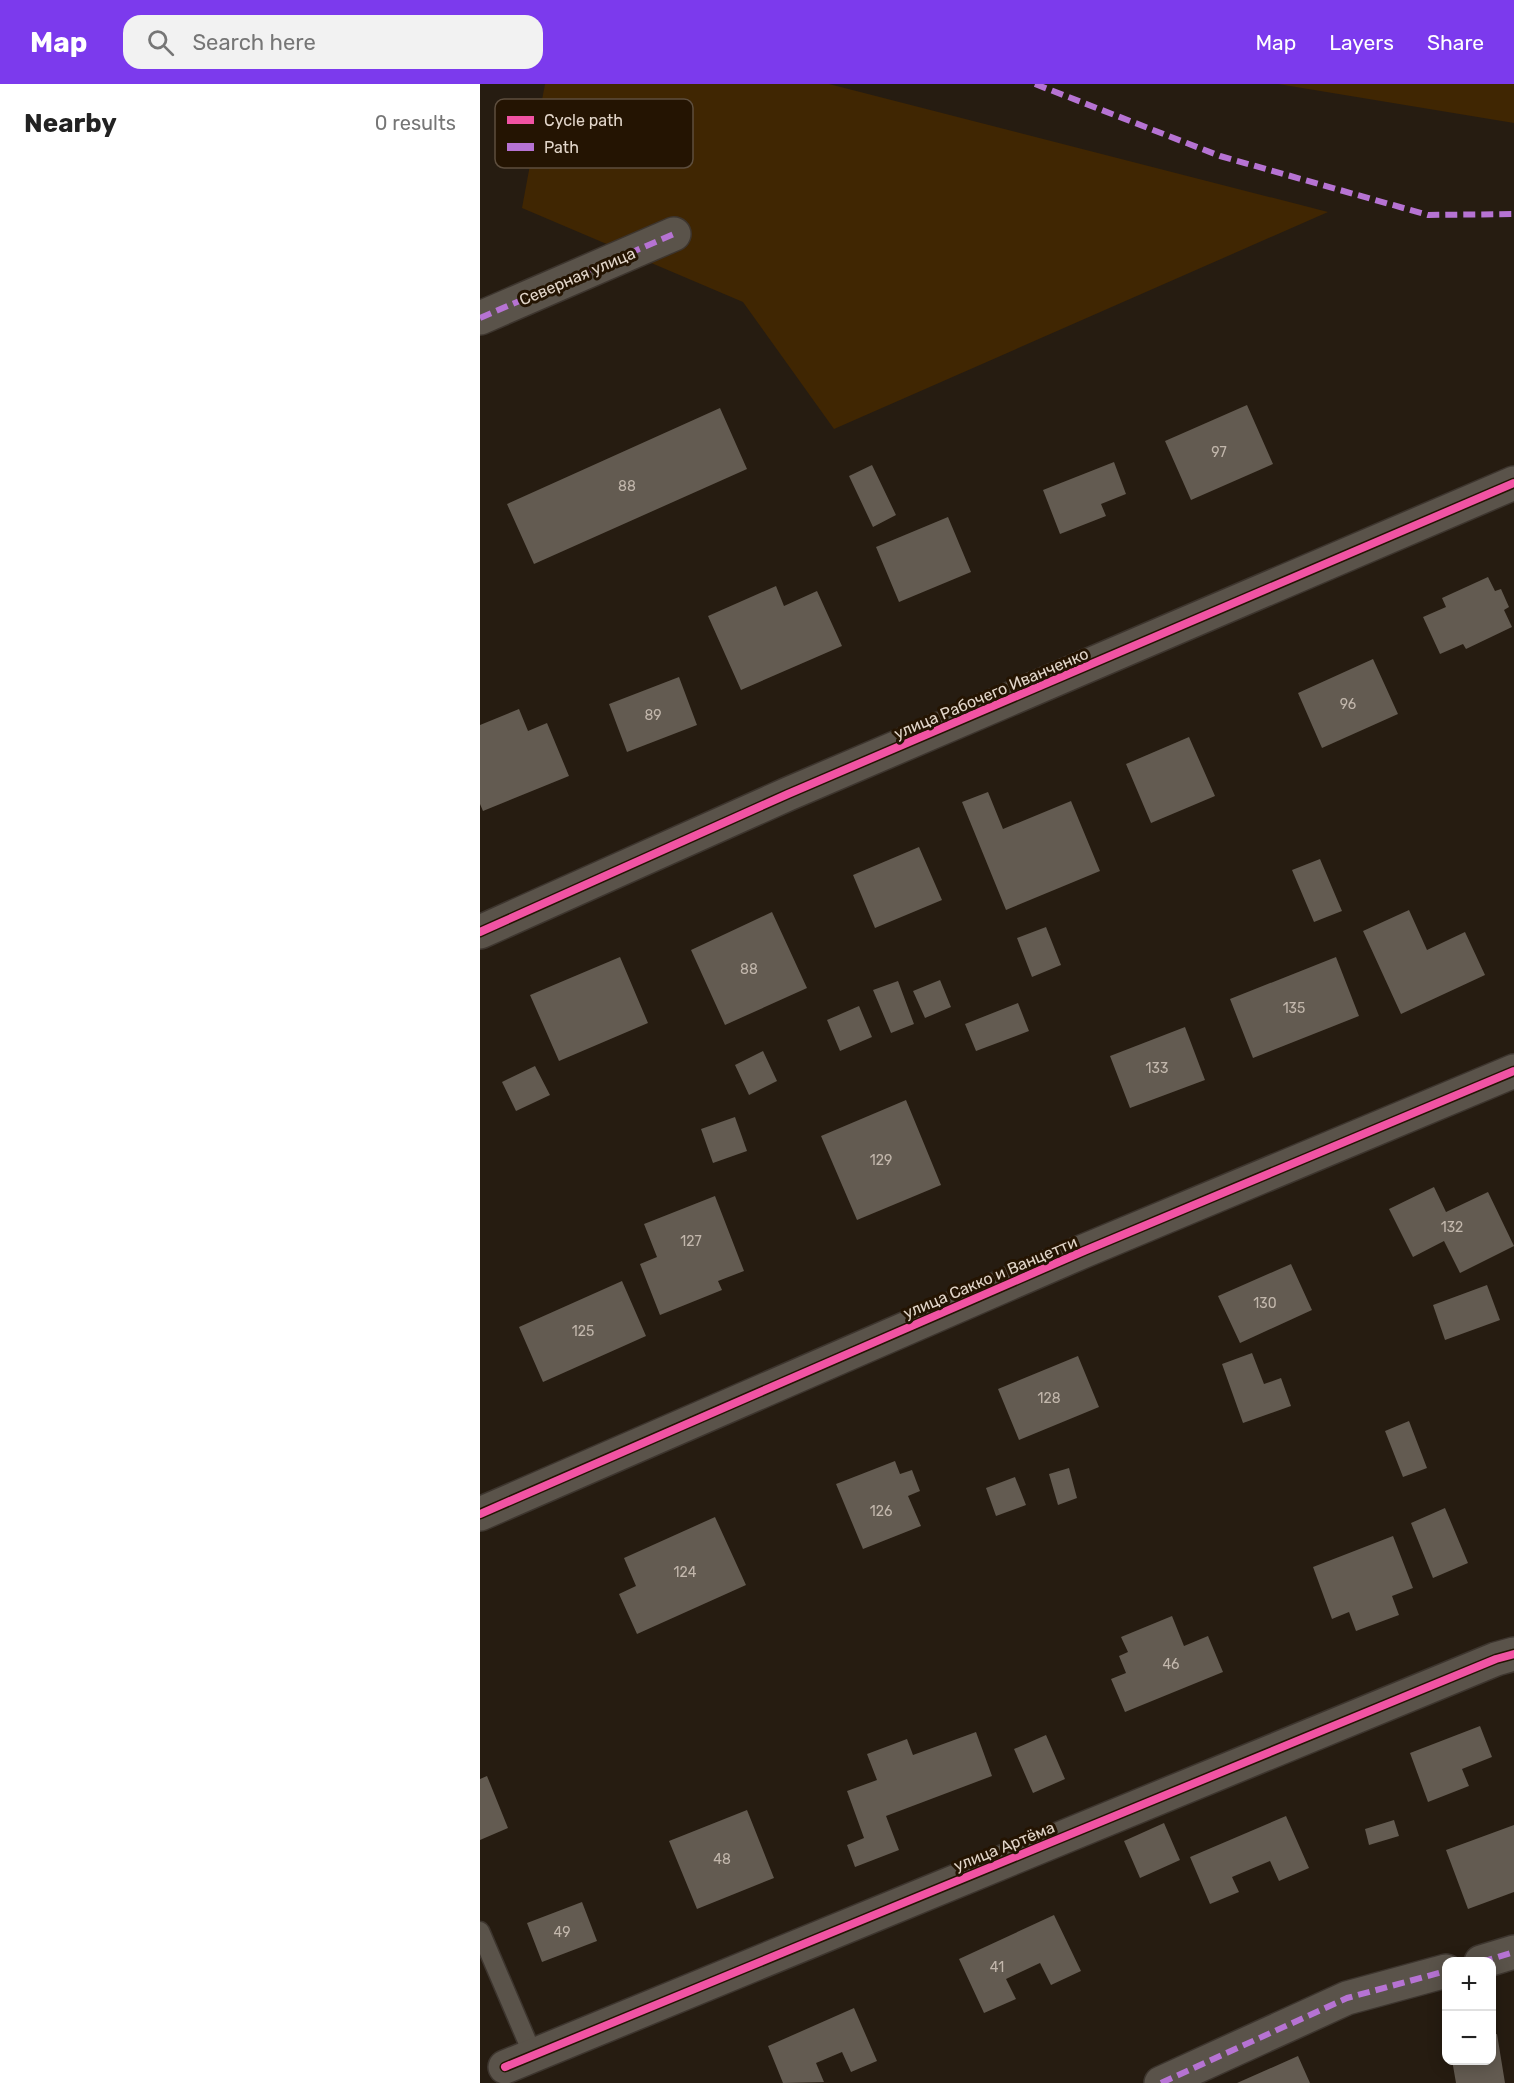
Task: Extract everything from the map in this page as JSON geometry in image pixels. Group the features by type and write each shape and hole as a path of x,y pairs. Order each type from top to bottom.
{"street":[{"name":"Северная улица","path":"480,318 674,234"},
{"name":"улица Рабочего Иванченко","path":"480,932 788,794 1514,483"},
{"name":"улица Сакко и Ванцетти","path":"480,1514 1073,1256 1514,1071"},
{"name":"улица Артёма","path":"519,2061 1485,1663 1514,1654"},
{"path":"1496,1957 1514,1952"},
{"path":"1161,2083 1347,1998 1442,1972"}],"lane":[{"path":"480,1931 519,2061"}],"shaded area":[{"path":"545,84 829,84 1328,212 834,429 743,302 522,208 529,168 693,168 693,99 542,99"},
{"path":"1278,84 1514,84 1514,123"}],"building":[{"path":"1247,405 1273,464 1191,500 1165,441"},
{"path":"720,408 747,469 534,564 507,504"},
{"path":"1114,462 1126,494 1101,504 1106,516 1060,534 1043,490"},
{"path":"872,465 896,515 873,527 849,476"},
{"path":"948,517 971,572 899,602 876,547"},
{"path":"1488,577 1495,591 1501,589 1509,607 1504,610 1512,627 1466,649 1463,644 1440,654 1423,617 1446,607 1442,598"},
{"path":"776,586 784,606 817,591 842,646 741,690 708,616"},
{"path":"1373,659 1398,714 1322,748 1298,693"},
{"path":"679,677 697,725 627,752 609,704"},
{"path":"519,709 528,731 547,723 569,776 483,811 480,804 480,725"},
{"path":"1189,737 1215,796 1151,823 1126,764"},
{"path":"988,792 1003,829 1071,801 1100,871 1006,910 962,802"},
{"path":"919,847 942,900 875,928 853,875"},
{"path":"1320,859 1342,911 1314,922 1292,870"},
{"path":"1409,910 1427,950 1465,932 1485,975 1401,1014 1363,931"},
{"path":"772,912 807,988 725,1025 691,950"},
{"path":"1046,927 1061,965 1032,977 1017,938"},
{"path":"620,957 648,1023 559,1061 530,995"},
{"path":"1336,957 1359,1016 1253,1058 1230,999"},
{"path":"940,980 951,1007 925,1018 913,991"},
{"path":"898,981 914,1024 891,1033 873,990"},
{"path":"1018,1003 1029,1031 976,1051 965,1024"},
{"path":"859,1006 872,1037 840,1051 827,1020"},
{"path":"1185,1027 1205,1080 1130,1108 1110,1056"},
{"path":"763,1051 777,1081 749,1095 735,1065"},
{"path":"535,1066 550,1095 516,1111 502,1082"},
{"path":"906,1100 941,1185 857,1220 821,1136"},
{"path":"735,1117 747,1151 713,1163 701,1129"},
{"path":"1434,1187 1446,1212 1488,1192 1514,1246 1460,1273 1444,1241 1413,1257 1389,1209"},
{"path":"715,1196 744,1271 718,1281 722,1290 660,1315 640,1264 657,1257 644,1224"},
{"path":"1291,1264 1312,1310 1240,1343 1218,1296"},
{"path":"622,1281 646,1336 543,1382 519,1327"},
{"path":"1487,1285 1500,1320 1445,1340 1433,1305"},
{"path":"1252,1353 1264,1384 1281,1378 1291,1406 1243,1423 1222,1364"},
{"path":"1078,1356 1099,1407 1019,1440 998,1389"},
{"path":"1409,1421 1427,1468 1403,1477 1385,1431"},
{"path":"895,1461 900,1474 912,1470 920,1491 908,1496 921,1526 863,1549 836,1484"},
{"path":"1069,1468 1077,1498 1058,1505 1049,1474"},
{"path":"1015,1477 1026,1505 996,1516 986,1488"},
{"path":"1445,1508 1468,1563 1433,1578 1411,1523"},
{"path":"715,1517 746,1585 637,1634 619,1594 636,1586 624,1558"},
{"path":"1393,1536 1413,1588 1392,1596 1399,1615 1356,1631 1349,1612 1332,1619 1313,1567"},
{"path":"1172,1616 1184,1646 1208,1636 1223,1672 1125,1712 1111,1679 1126,1673 1119,1656 1128,1652 1121,1637"},
{"path":"1480,1726 1492,1757 1462,1769 1469,1786 1428,1802 1410,1753"},
{"path":"976,1732 992,1776 886,1816 899,1850 855,1867 847,1845 864,1838 847,1791 877,1780 867,1754 907,1739 913,1755"},
{"path":"1046,1735 1065,1779 1033,1793 1014,1749"},
{"path":"487,1776 508,1828 480,1840 480,1779"},
{"path":"747,1810 774,1878 697,1909 669,1841"},
{"path":"1286,1816 1309,1868 1279,1881 1270,1861 1232,1877 1239,1892 1210,1904 1190,1857"},
{"path":"1394,1820 1399,1836 1369,1845 1365,1829"},
{"path":"1164,1823 1180,1860 1140,1878 1124,1841"},
{"path":"1514,1825 1514,1892 1468,1909 1446,1850"},
{"path":"582,1902 597,1941 542,1962 527,1923"},
{"path":"1054,1915 1081,1971 1051,1985 1040,1963 1006,1979 1016,1999 984,2013 959,1959"},
{"path":"854,2008 877,2061 851,2072 842,2052 816,2063 824,2082 783,2083 768,2046"},
{"path":"1496,2034 1505,2083 1456,2083 1453,2065 1496,2065"},
{"path":"1298,2056 1310,2083 1237,2083"}],"marked path":[{"path":"1035,84 1220,156 1428,215 1514,214"},
{"path":"480,318 674,234"},
{"path":"1496,1957 1514,1952"},
{"path":"1161,2083 1347,1998 1442,1972"}],"cycle path":[{"path":"480,932 788,794 1514,483"},
{"path":"480,1514 1084,1251 1514,1071"},
{"path":"505,2067 1496,1659 1514,1654"}]}
